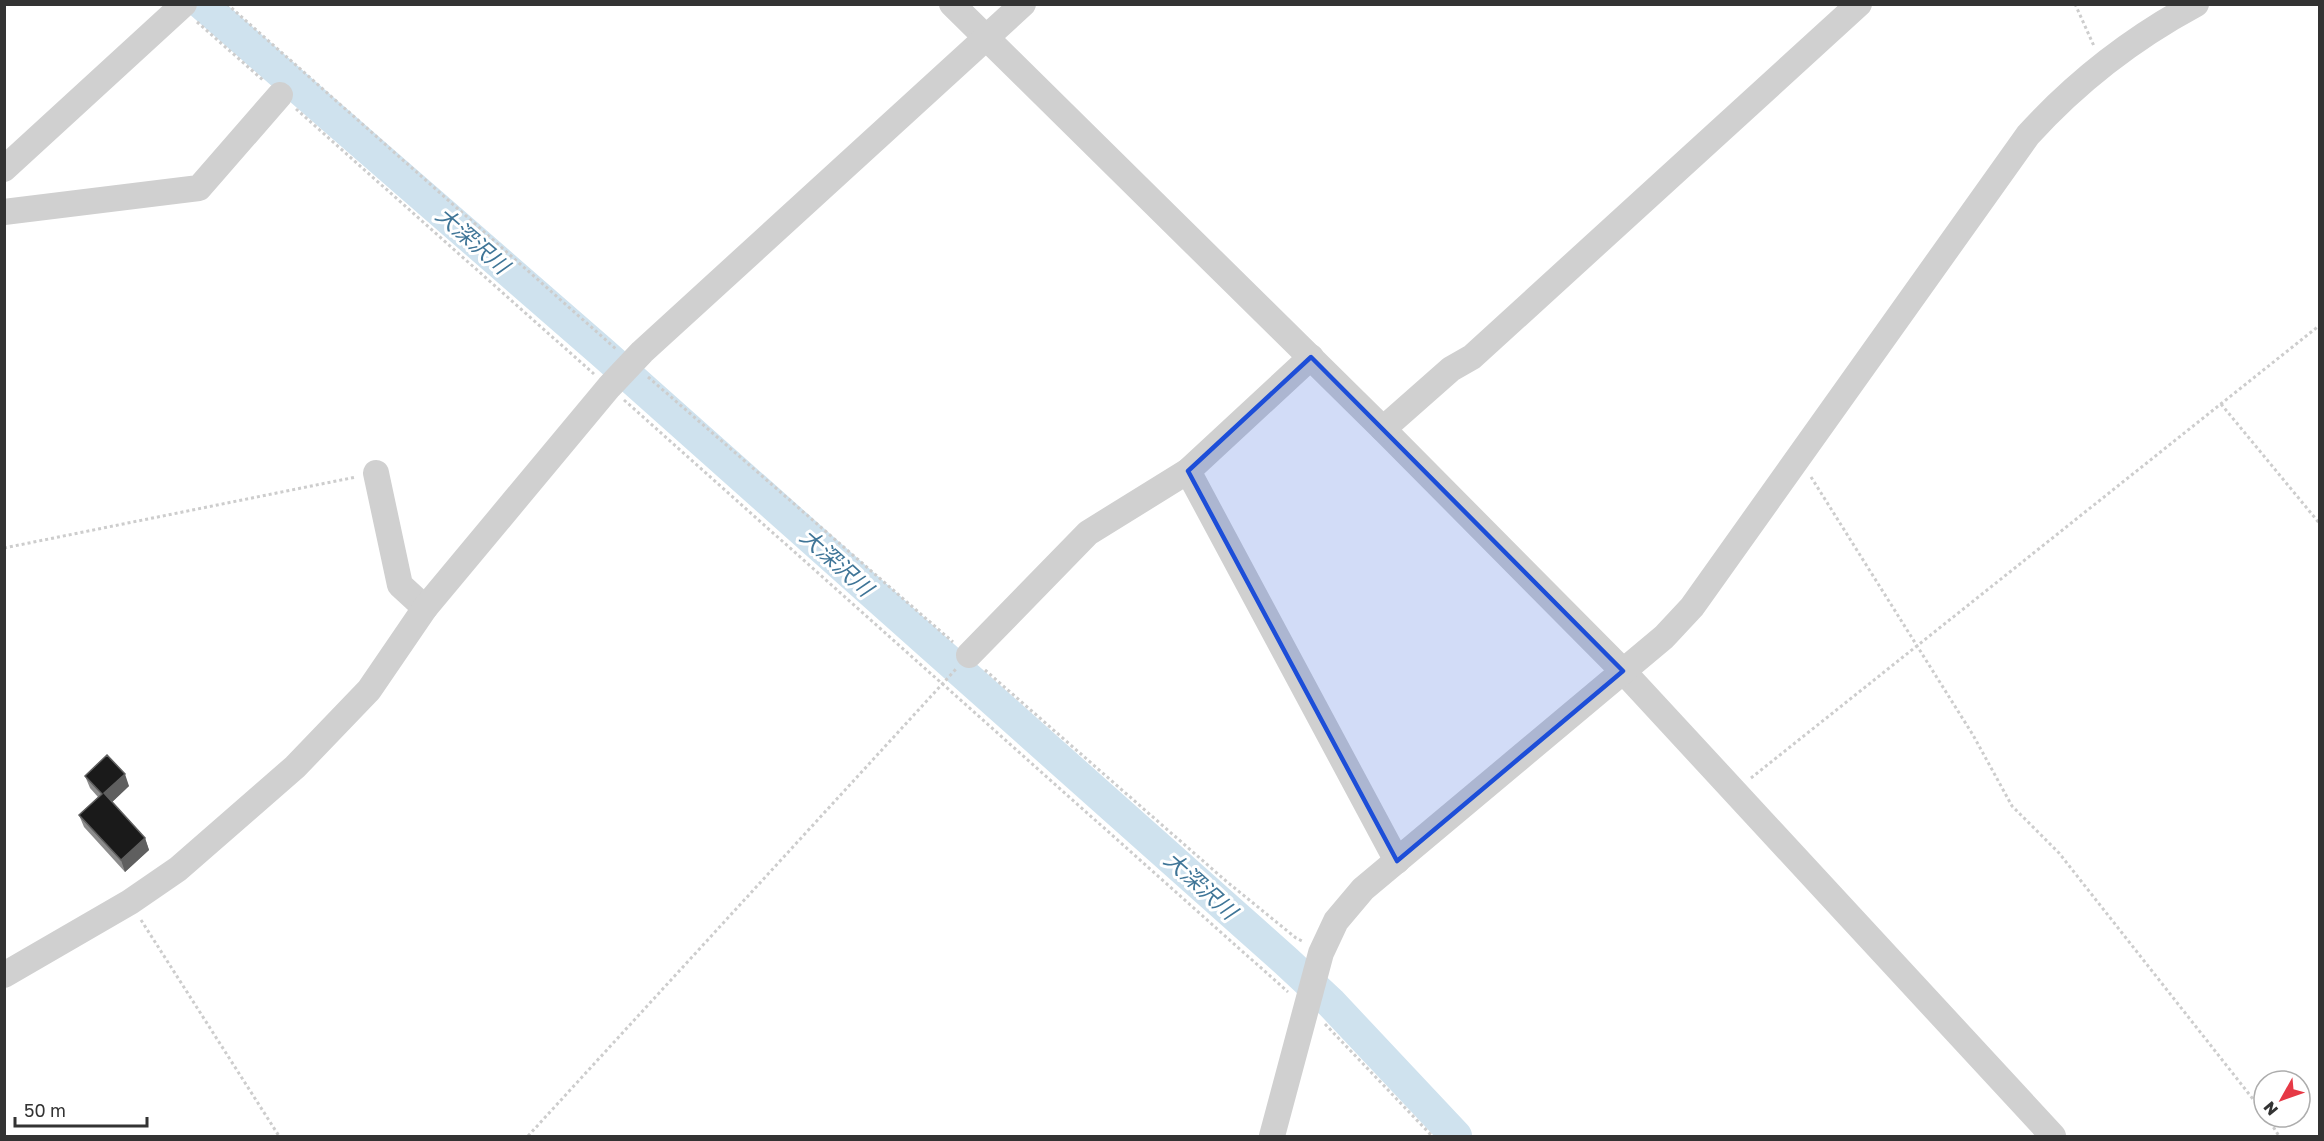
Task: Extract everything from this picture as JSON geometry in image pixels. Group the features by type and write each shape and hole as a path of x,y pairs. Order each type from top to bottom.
{"street":[{"path":"952,4 1311,357 1623,671 2053,1137"},
{"path":"4,975 130,902 178,869 295,767 369,690 425,608 609,387 632,363 1023,4"},
{"path":"1383,429 1451,369 1472,357 1859,4"},
{"path":"1272,1137 1321,953 1336,921 1363,889 1664,637 1692,607 2028,135 2059,101 2103,63 2151,28 2196,4"},
{"path":"4,169 182,6"},
{"path":"4,212 200,188 280,95"},
{"path":"969,655 1088,534 1188,471 1311,357"},
{"path":"1188,471 1397,861"},
{"path":"376,473 400,585 425,608"}],"path":[{"path":"227,4 632,363"},
{"path":"2075,4 2103,63"},
{"path":"182,6 1329,1028 1432,1137"},
{"path":"1735,790 2319,325"},
{"path":"2221,404 2319,524"},
{"path":"1799,458 1973,735 2012,806 2059,853 2252,1098"},
{"path":"4,548 376,473"},
{"path":"528,1137 941,684"},
{"path":"130,902 279,1137"}],"highlighted area":[{"path":"1311,357 1623,671 1397,861 1188,471"}],"building":[{"path":"107,755 125,774 104,793 145,838 121,860 79,815 102,794 85,776"}],"waterway":[{"name":"大深沢川","path":"202,4 603,353 1286,961 1331,1003 1456,1136"}]}
